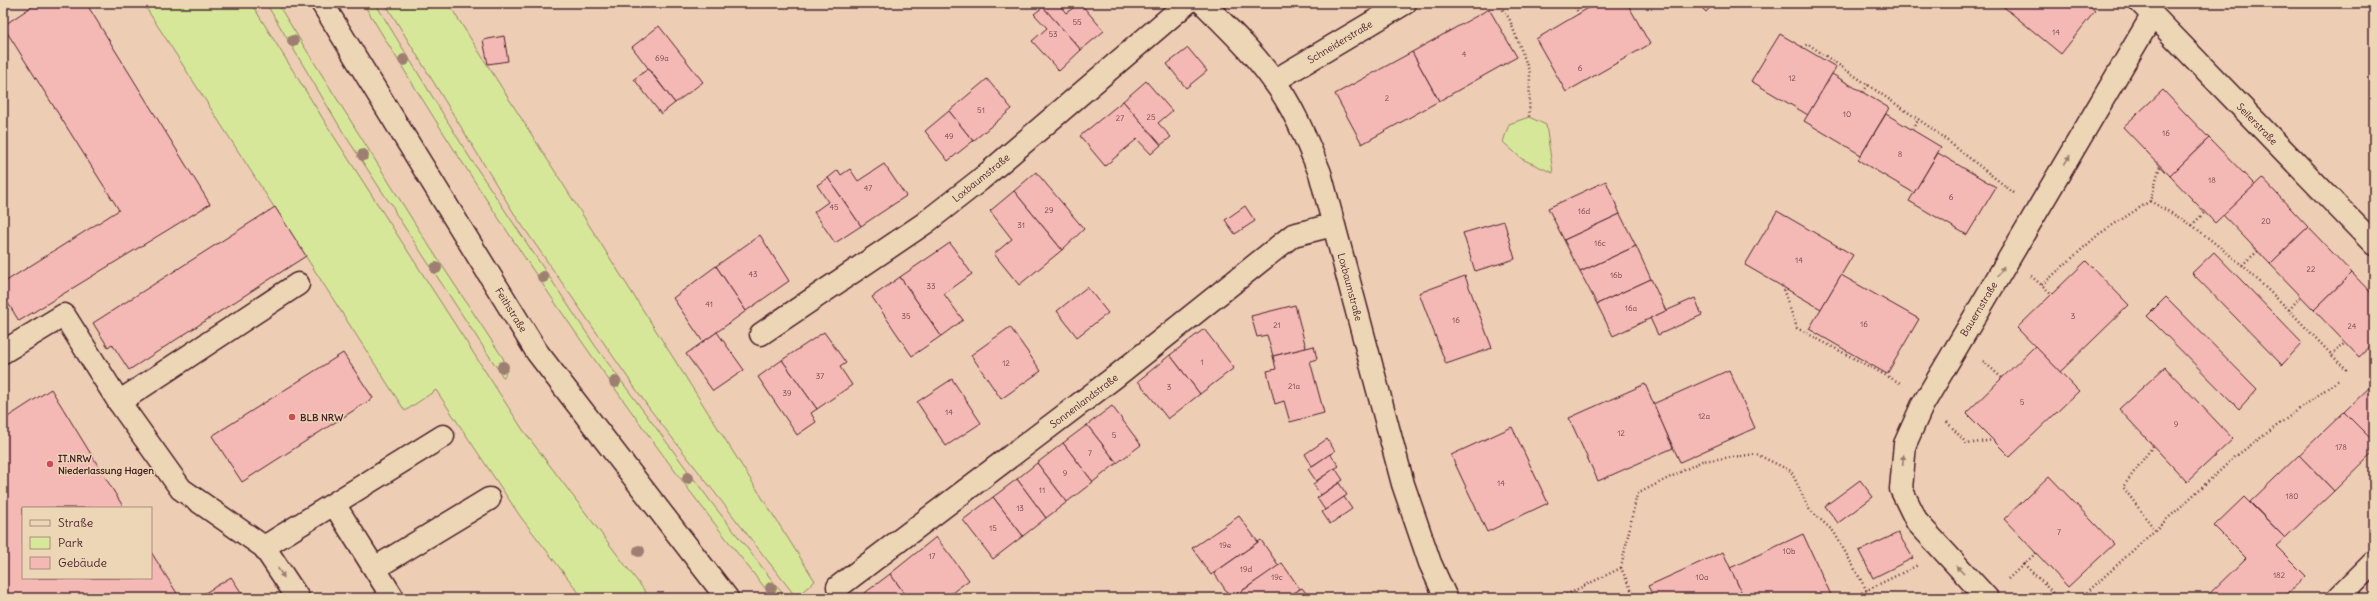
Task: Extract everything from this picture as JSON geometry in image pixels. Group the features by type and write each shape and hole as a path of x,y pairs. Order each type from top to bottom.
{"street":[{"name":"Feithstraße","path":"322,3 537,352 727,598"},
{"name":"Loxbaumstraße","path":"761,334 925,223 980,180 1187,3"},
{"name":"Loxbaumstraße","path":"1203,3 1230,30 1274,81 1299,126 1320,173 1403,484 1430,563 1446,598"},
{"name":"Schneiderstraße","path":"1274,81 1405,3"},
{"name":"Seilerstraße","path":"2147,10 2374,244"},
{"name":"Bauernstraße","path":"1987,598 1943,553 1917,522 1901,489 1905,444 1926,398 2147,10"},
{"name":"Sonnenlandstraße","path":"838,587 1115,377 1293,235 1333,225"},
{"path":"118,402 298,284"},
{"path":"3,352 64,315 118,402 181,490 264,548 298,598"},
{"path":"264,548 442,436"},
{"path":"375,568 489,499"},
{"path":"334,504 393,598"},
{"path":"2338,598 2374,562"}],"path":[{"path":"1498,3 1509,18 1530,73 1529,117"},
{"path":"1573,3 1579,14"},
{"path":"2322,3 2323,6 2330,3"},
{"path":"1802,46 1808,44 1919,119 2010,190"},
{"path":"1863,92 1868,84"},
{"path":"1912,129 1919,119"},
{"path":"2042,285 2098,234 2150,200 2160,166"},
{"path":"2150,200 2192,225 2242,266 2289,310 2348,372"},
{"path":"2192,225 2204,212"},
{"path":"2242,266 2258,251"},
{"path":"1782,286 1797,328 1900,382"},
{"path":"2289,310 2301,296"},
{"path":"2331,355 2346,343"},
{"path":"2081,598 2236,456 2340,379"},
{"path":"1926,398 1967,444 1993,440"},
{"path":"2153,446 2123,487 2155,530"},
{"path":"1635,598 1621,568 1637,494 1702,461 1756,454 1791,471 1809,509 1834,532 1867,591"},
{"path":"1851,598 1943,553"},
{"path":"2036,553 2024,564 2058,598"},
{"path":"1559,598 1621,568"}],"green space":[{"path":"143,3 251,3 333,135 523,430 650,598 583,598 520,516 436,390 405,411"},
{"path":"266,3 277,3 422,235 503,358 506,367 505,376 503,377 396,214 392,204 389,202 343,132"},
{"path":"363,3 375,3 470,158 596,347 711,502 786,598 773,598 717,527 610,381 508,232 410,80"},
{"path":"385,3 448,3 815,581 796,597 649,408 515,215"},
{"path":"1529,117 1546,125 1553,173 1522,159 1503,142 1509,124"}],"building":[{"path":"37,3 86,3 210,204 19,321 3,295 3,283 119,210 3,26"},
{"path":"1047,3 1058,3 1066,13 1080,3 1104,31 1081,50 1043,7"},
{"path":"1597,3 1627,3 1650,44 1566,92 1536,39"},
{"path":"1697,3 1714,3 1706,12"},
{"path":"1999,3 2084,3 2095,11 2061,54"},
{"path":"1043,7 1081,50 1059,71 1032,41 1047,28 1034,14"},
{"path":"1489,9 1517,57 1439,101 1412,52"},
{"path":"659,26 703,82 675,103 632,47"},
{"path":"1780,34 1836,67 1808,115 1751,81"},
{"path":"504,36 508,61 488,64 483,40"},
{"path":"1188,48 1207,71 1186,88 1167,64"},
{"path":"1412,52 1439,101 1362,144 1335,94"},
{"path":"648,69 675,103 661,114 634,79"},
{"path":"1832,74 1889,108 1861,155 1804,121"},
{"path":"987,79 1012,109 973,141 949,111"},
{"path":"1146,81 1172,111 1158,123 1171,137 1161,145 1123,101"},
{"path":"2163,90 2209,138 2170,176 2123,127"},
{"path":"1123,101 1161,145 1151,154 1137,139 1105,166 1080,136"},
{"path":"949,111 973,141 948,161 925,131"},
{"path":"1886,114 1941,147 1914,193 1858,160"},
{"path":"2209,138 2255,185 2215,223 2170,176"},
{"path":"1938,153 1996,187 1967,235 1909,201"},
{"path":"884,164 906,196 861,226 828,178 838,170 841,175 850,169 858,181"},
{"path":"1036,172 1084,229 1062,250 1014,191"},
{"path":"828,178 861,226 835,243 814,212 828,202 817,185"},
{"path":"2262,178 2308,227 2270,264 2223,215"},
{"path":"1606,181 1620,214 1564,240 1548,208"},
{"path":"1014,191 1062,250 1019,285 994,254 1012,239 990,211"},
{"path":"1245,206 1255,221 1235,234 1225,220"},
{"path":"275,207 306,256 129,370 112,344 108,347 93,323"},
{"path":"1777,211 1853,255 1821,309 1745,265"},
{"path":"1620,214 1636,246 1580,272 1564,240"},
{"path":"1504,221 1515,259 1475,271 1463,233"},
{"path":"2308,227 2352,273 2314,310 2270,264"},
{"path":"760,235 789,281 746,311 716,266"},
{"path":"950,243 972,274 944,294 963,320 941,336 900,277"},
{"path":"1636,246 1651,279 1597,304 1580,272"},
{"path":"2214,252 2302,343 2282,365 2192,273"},
{"path":"2086,261 2129,305 2060,372 2017,328"},
{"path":"716,266 746,311 703,342 673,298"},
{"path":"2352,273 2374,296 2374,343 2359,357 2314,310"},
{"path":"1841,275 1919,319 1887,374 1809,329"},
{"path":"1465,276 1492,348 1446,364 1419,293"},
{"path":"900,277 941,336 912,356 872,297"},
{"path":"1651,279 1666,311 1613,336 1597,304"},
{"path":"1087,287 1108,313 1077,337 1057,311"},
{"path":"2166,297 2257,389 2239,409 2147,316"},
{"path":"1695,298 1702,315 1658,335 1650,318"},
{"path":"1295,305 1306,348 1273,356 1267,335 1257,337 1251,316"},
{"path":"1010,327 1041,371 1001,399 971,355"},
{"path":"1204,329 1234,368 1200,394 1170,355"},
{"path":"717,332 744,370 713,391 686,354"},
{"path":"824,332 846,363 840,367 852,385 817,409 782,360"},
{"path":"1314,346 1317,359 1310,361 1324,413 1290,422 1284,401 1275,404 1267,371 1276,369 1273,356"},
{"path":"2035,346 2079,391 2010,457 1966,413"},
{"name":"BLB NRW","path":"343,353 373,398 242,482 212,436"},
{"path":"1170,355 1200,394 1168,419 1138,381"},
{"path":"782,360 817,409 811,413 816,422 797,435 758,377"},
{"path":"2165,367 2233,439 2187,482 2119,409"},
{"path":"1729,370 1755,428 1680,462 1653,404"},
{"path":"952,379 981,423 946,446 917,402"},
{"path":"2374,383 2374,442 2344,412"},
{"path":"1645,384 1673,448 1598,481 1569,418"},
{"name":"IT.NRW Niederlassung Hagen","path":"51,389 123,507 22,507 22,579 152,579 152,554 180,598 3,598 3,420"},
{"path":"1112,406 1141,445 1117,463 1087,425"},
{"path":"2344,412 2374,442 2374,452 2334,491 2299,455"},
{"path":"1087,425 1117,463 1093,482 1063,443"},
{"path":"1512,427 1548,503 1487,532 1451,455"},
{"path":"1327,439 1335,451 1312,466 1305,454"},
{"path":"1063,443 1093,482 1067,502 1037,463"},
{"path":"1330,454 1339,466 1316,481 1308,469"},
{"path":"2299,455 2334,491 2285,538 2250,502"},
{"path":"1037,463 1067,502 1046,518 1017,479"},
{"path":"1335,468 1343,480 1321,495 1313,484"},
{"path":"2049,476 2114,544 2068,587 2004,519"},
{"path":"1017,479 1046,518 1023,536 993,497"},
{"path":"1860,480 1873,497 1838,523 1825,506"},
{"path":"1339,483 1347,495 1325,510 1317,498"},
{"path":"993,497 1023,536 993,559 963,520"},
{"path":"1344,497 1352,509 1330,524 1322,512"},
{"path":"2244,497 2285,538 2276,546 2306,576 2283,598 2205,598 2246,558 2214,526"},
{"path":"1239,516 1258,542 1211,575 1192,548"},
{"path":"1898,533 1913,558 1873,578 1859,551"},
{"path":"1803,534 1831,595 1826,598 1744,598 1730,568"},
{"path":"936,537 969,580 945,598 908,598 890,574"},
{"path":"1261,540 1279,566 1231,598 1214,573"},
{"path":"1723,552 1744,598 1654,598 1648,586"},
{"path":"1282,563 1300,589 1287,598 1237,598 1235,596"},
{"path":"890,574 908,598 858,598"},
{"path":"231,577 245,598 197,598"},
{"path":"1302,588 1310,598 1287,598 1300,589"}],"place":[{"name":"BLB NRW","path":"292,417"},
{"name":"IT.NRW Niederlassung Hagen","path":"50,464"}]}
